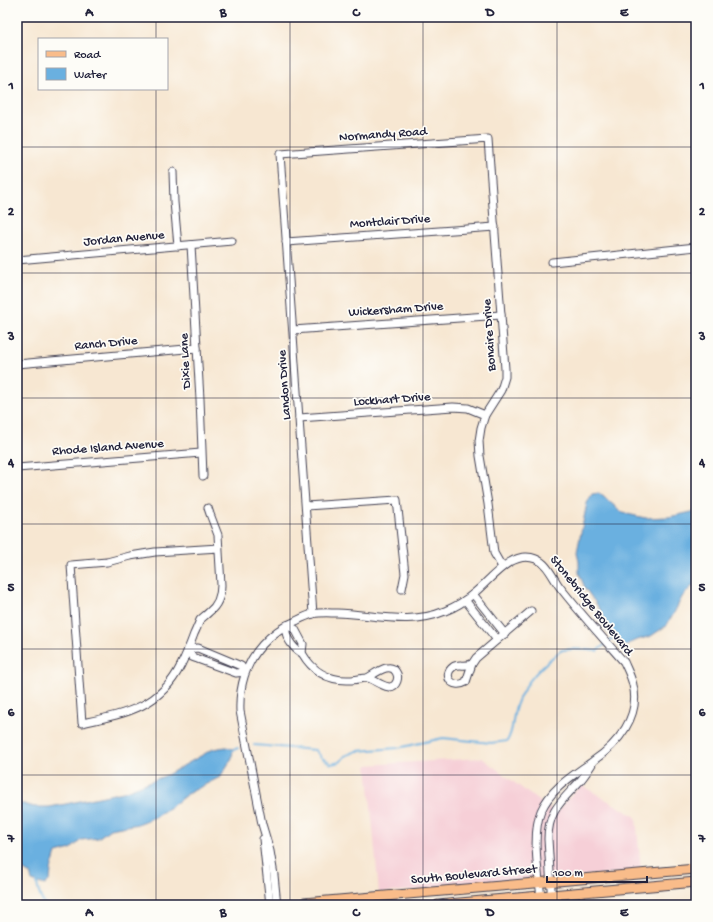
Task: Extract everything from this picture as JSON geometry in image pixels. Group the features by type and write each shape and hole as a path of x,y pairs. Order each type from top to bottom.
{"main road":[{"name":"South Boulevard Street","path":"302,905 696,869"},
{"name":"South Boulevard Street","path":"438,905 541,900 552,895 696,882"}],"street":[{"name":"Normandy Road","path":"280,154 488,139"},
{"name":"Bonaire Drive","path":"488,139 505,377 501,390 485,415 479,441 494,553 502,568"},
{"name":"Landon Drive","path":"280,154 314,614"},
{"path":"173,172 178,246"},
{"name":"Montclair Drive","path":"286,242 495,227"},
{"name":"Jordan Avenue","path":"17,260 232,241"},
{"name":"Dixie Lane","path":"191,245 203,476"},
{"path":"552,262 696,247"},
{"name":"Wickersham Drive","path":"293,330 501,315"},
{"name":"Ranch Drive","path":"17,364 197,348"},
{"name":"Lockhart Drive","path":"299,418 453,407 468,408 485,415"},
{"name":"Rhode Island Avenue","path":"17,468 201,453"},
{"path":"306,506 397,500 405,574 402,589"},
{"path":"208,508 218,535 222,585 221,592 216,606 201,620 181,666 171,681 156,697 147,703 126,713 82,722 71,565 107,562 155,552 219,548"},
{"name":"Stonebridge Boulevard","path":"277,905 270,851 262,824 240,712 241,687 245,672 256,652 272,634 287,625 314,614 344,613 401,619 423,618 437,614 450,609 465,600 511,561 529,557 544,564 558,585 624,662 630,674 633,686 634,701 628,725 620,736 606,751 553,792 548,798 539,816 536,830 536,840 541,900"},
{"path":"473,594 505,634"},
{"path":"465,600 497,640"},
{"path":"472,664 476,658 532,611"},
{"path":"302,653 303,644 299,636 295,629 287,625 286,633 297,651 302,653 306,660 314,668 329,678 336,680 367,678"},
{"path":"290,641 299,636"},
{"path":"198,648 241,666 245,672 236,673 192,657 188,649 198,648"},
{"path":"205,662 210,653"},
{"path":"217,666 221,658"},
{"name":"Stonebridge Boulevard","path":"552,905 548,839 549,825 556,808 581,780 595,760"},
{"name":"Stonebridge Boulevard","path":"262,824 270,905"},
{"path":"536,840 548,839"}],"shaded area":[{"path":"482,758 544,805 557,812 581,785 636,817 641,871 379,893 367,765"}],"water":[{"path":"599,493 623,513 645,518 669,517 696,511 696,582 682,597 666,626 651,636 634,641 621,648 605,629 606,623 602,612 585,588 579,573 577,552 587,503 592,494"},
{"path":"226,747 233,749 232,758 220,777 187,794 155,817 138,824 110,829 98,838 81,840 71,849 56,853 50,880 45,885 32,881 30,874 17,865 17,804 24,804 34,807 49,807 123,792 167,775 213,749"}],"waterway":[{"path":"254,745 315,750 322,758 331,764 340,762 345,756 357,751 398,748 443,738 491,743 507,741 511,733 516,706 522,692 541,667 562,651 567,649 597,651 614,637"},
{"path":"231,751 238,748"},
{"path":"37,880 39,894 46,905"}]}
